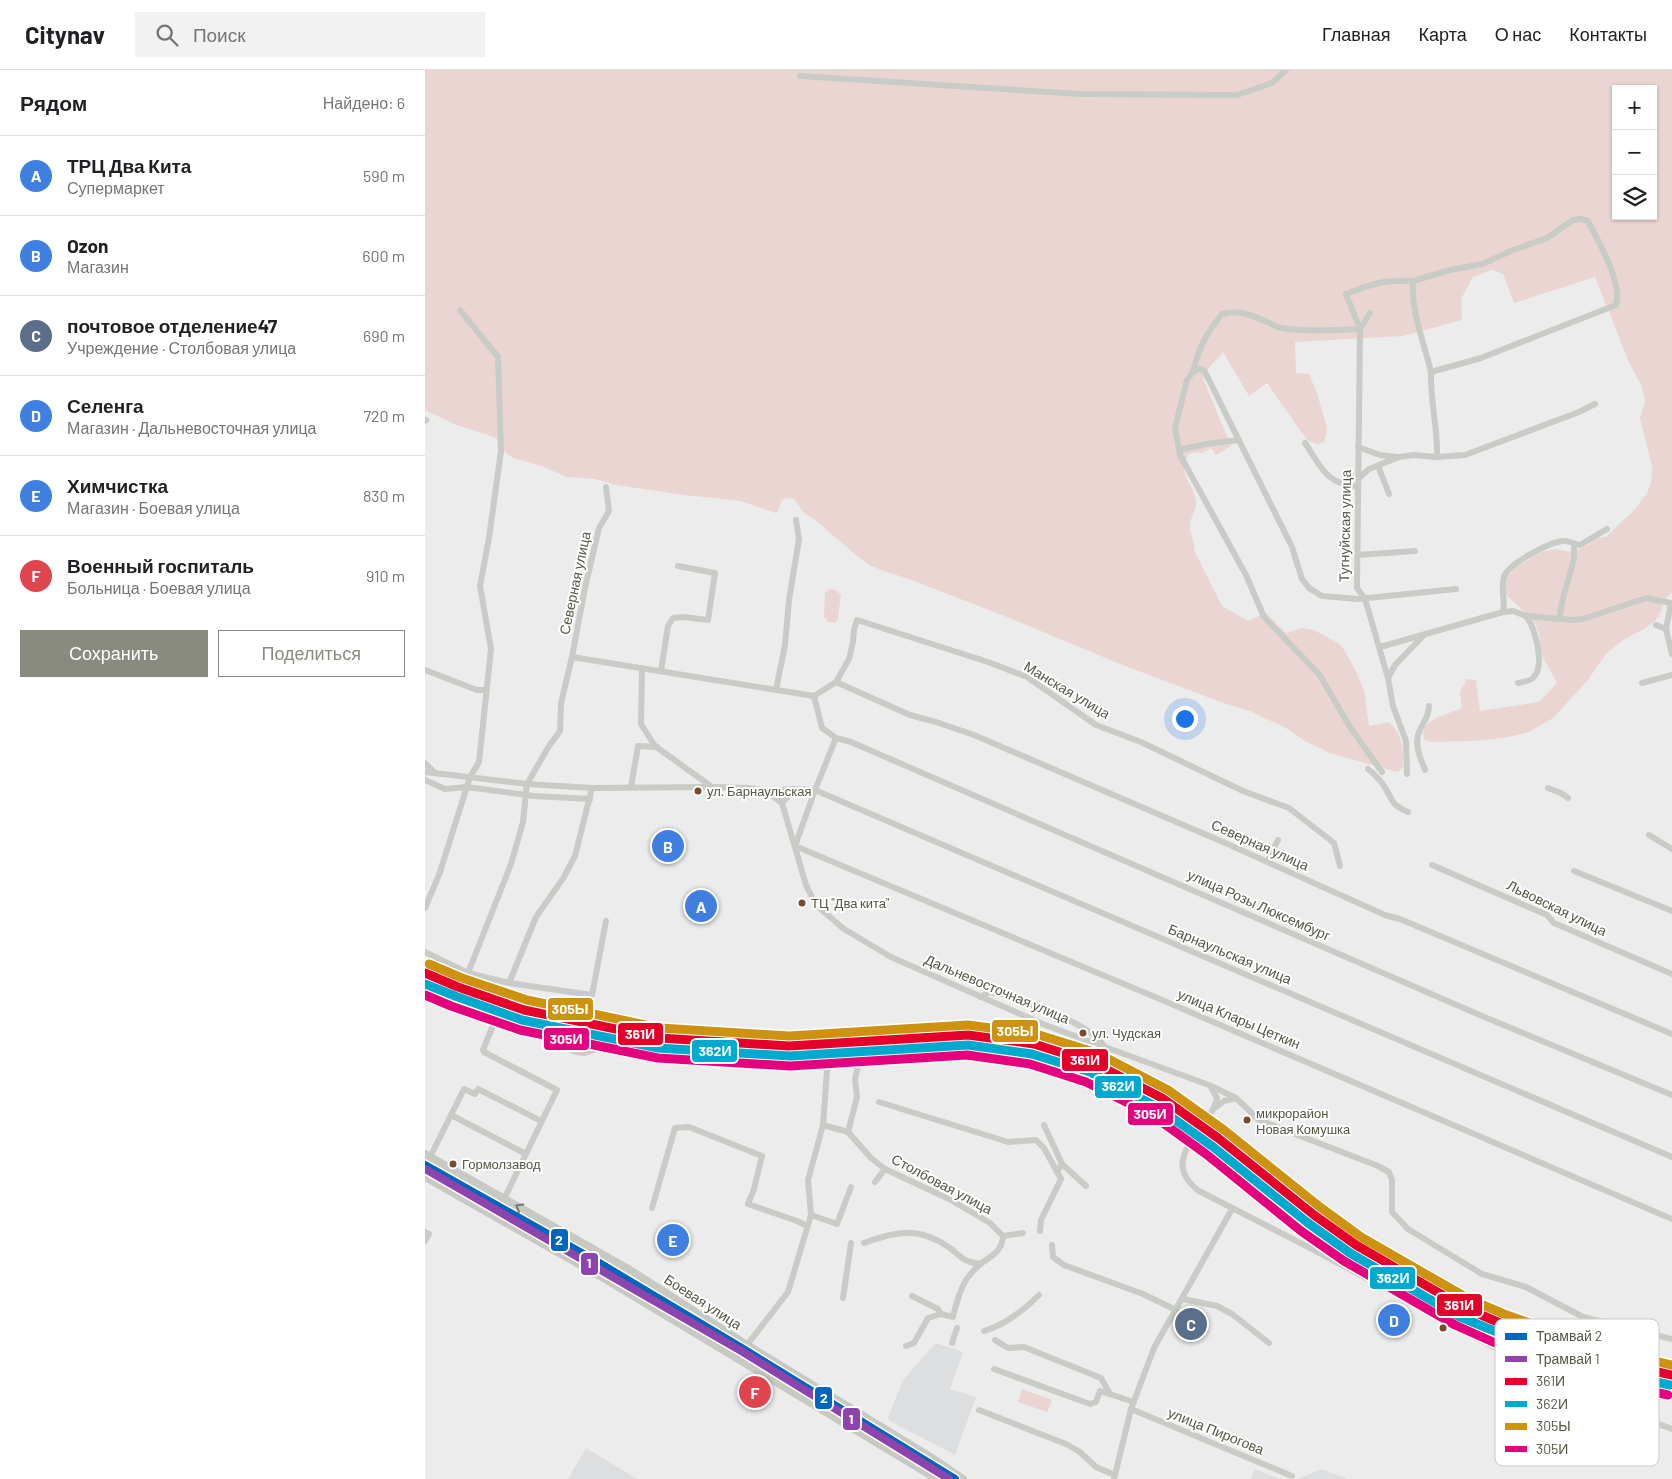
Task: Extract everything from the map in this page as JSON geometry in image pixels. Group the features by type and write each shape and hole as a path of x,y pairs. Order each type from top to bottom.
{"main road":[{"name":"Боевая улица","path":"427,1156 630,1270 963,1479"},
{"name":"Боевая улица","path":"425,1177 607,1280 937,1479"},
{"path":"739,1358 747,1345"}],"street":[{"path":"800,76 1079,94 1237,95 1272,83 1286,70"},
{"path":"1360,330 1346,294 1375,283 1389,280 1413,282 1450,270 1482,264 1511,250 1547,238 1573,220 1581,219 1588,221 1614,278 1616,305 1481,358 1431,372"},
{"path":"1413,282 1413,309 1431,372 1432,405 1438,445 1437,457"},
{"path":"425,908 439,874 470,777 479,762 491,649 480,586 489,538 501,451 498,357 460,310"},
{"path":"1360,330 1296,330 1277,327 1251,315 1234,311 1222,314 1203,340 1197,353 1193,372 1187,380 1175,428 1180,455 1246,575 1264,617 1319,674 1350,727 1382,772"},
{"path":"1360,330 1370,314"},
{"name":"Тугнуйская улица","path":"1360,330 1357,588 1365,598 1388,678 1393,706 1406,742 1407,774"},
{"path":"1193,372 1199,369 1204,370 1292,547 1303,579 1309,588 1322,596 1365,598 1456,589"},
{"path":"1358,447 1380,455 1399,457 1413,455 1437,457 1465,456 1595,404"},
{"path":"1179,450 1239,440"},
{"path":"1305,443 1323,471 1330,478 1344,485 1358,486"},
{"path":"1359,478 1369,469 1399,457"},
{"path":"1378,466 1389,494"},
{"name":"Северная улица","path":"468,973 511,864 523,822 527,784 560,731 561,703 585,588 599,528 609,511 607,487"},
{"path":"775,690 785,645 789,600 799,539 796,520"},
{"path":"1503,612 1502,588 1504,576 1508,570 1523,559 1552,543 1564,540 1580,545 1607,530"},
{"path":"1559,619 1574,559 1574,544"},
{"path":"1357,555 1415,551"},
{"path":"661,672 668,626 673,618 683,617 708,620 715,573 678,566"},
{"path":"1380,648 1503,612 1513,611 1525,616 1559,619 1583,619 1635,600 1651,598 1671,603 1666,629 1672,654"},
{"path":"1518,683 1530,680 1535,676 1538,669 1535,634 1531,622 1525,616"},
{"name":"Манская улица","path":"836,682 849,659 853,642 853,630 857,620 988,662 1027,677 1096,725 1141,742 1243,791 1289,808 1334,843 1340,866"},
{"path":"1656,625 1666,629"},
{"path":"1388,678 1395,665 1425,634"},
{"path":"572,657 814,696 836,682"},
{"path":"642,668 641,724 657,747 712,787"},
{"path":"425,670 477,690 487,690"},
{"path":"1642,683 1672,675"},
{"name":"Северная улица","path":"836,682 910,715 983,739 1385,915 1409,923 1672,1034"},
{"path":"795,846 835,738 821,728 814,696"},
{"path":"1425,770 1419,752 1418,736 1429,714 1429,706"},
{"path":"1402,732 1419,752"},
{"name":"улица Розы Люксембург","path":"835,738 851,742 1482,1016 1672,1096"},
{"path":"631,787 638,746 657,747"},
{"path":"425,763 435,773"},
{"path":"1368,768 1382,783 1397,807 1407,812"},
{"name":"Барнаульская улица","path":"425,772 527,784 593,788 712,787 749,788 766,791 815,790 1672,1157"},
{"path":"425,780 445,789 467,787 534,796 590,799"},
{"path":"509,983 536,916 564,876 575,856 593,788"},
{"path":"1548,788 1568,798"},
{"path":"782,803 795,789"},
{"path":"766,791 782,803 795,846"},
{"path":"1649,835 1672,849"},
{"path":"1267,862 1278,840"},
{"name":"Дальневосточная улица","path":"795,846 806,885 816,905 844,929 891,957 1045,1025 1105,1048 1173,1070 1209,1085 1236,1098 1259,1120 1378,1166 1389,1172 1393,1180 1392,1212 1408,1229 1482,1274 1526,1287 1583,1317 1591,1319"},
{"name":"улица Клары Цеткин","path":"795,846 1164,1001 1672,1219"},
{"name":"Львовская улица","path":"1432,865 1547,915 1554,923 1672,974"},
{"path":"1574,871 1672,911"},
{"path":"425,952 468,973 509,983 592,995 606,922"},
{"path":"425,990 483,1010 496,1018 582,1053 598,1048 662,1061 693,1058 806,1061 826,1066 823,1125 808,1180 811,1216 788,1292 747,1345"},
{"path":"981,997 989,992 1003,994 1080,1025 1101,1039 1105,1048"},
{"path":"496,1018 483,1050 484,1052 557,1090 505,1199"},
{"path":"823,1125 848,1132 857,1097 855,1079 861,1054"},
{"path":"1209,1085 1214,1090 1217,1098 1215,1108"},
{"path":"427,1156 464,1089 475,1094 478,1089 541,1122"},
{"path":"1236,1098 1224,1101 1215,1108 1201,1125 1186,1150 1183,1159 1183,1170 1191,1184 1199,1191 1232,1209 1314,1250 1495,1348"},
{"path":"879,1102 1006,1142 1036,1140 1044,1148 1061,1178 1041,1220 1039,1231"},
{"path":"451,1115 526,1154"},
{"path":"1044,1124 1062,1164 1085,1186"},
{"path":"652,1208 675,1128 689,1127 762,1156 754,1189 748,1204 807,1226"},
{"name":"Столбовая улица","path":"848,1132 871,1158 885,1169 949,1199 989,1223 1003,1236"},
{"path":"1057,1172 1062,1164"},
{"path":"875,1182 885,1169"},
{"path":"811,1216 837,1224 851,1188"},
{"path":"979,1410 1066,1444 1080,1452 1096,1467 1115,1477 1132,1406 1154,1348 1232,1209"},
{"path":"425,1232 429,1234 425,1241"},
{"path":"864,1243 889,1234 911,1232 948,1247 969,1262 981,1264"},
{"path":"906,1346 914,1343 928,1318 941,1314 953,1317 967,1277 981,1264 995,1255 1003,1243 1003,1236 1023,1233"},
{"path":"843,1298 851,1243"},
{"path":"1052,1245 1053,1257 1064,1265 1143,1294 1176,1310"},
{"path":"984,1331 1013,1316 1039,1295"},
{"path":"912,1296 939,1308 941,1314"},
{"path":"1183,1299 1217,1306 1232,1314 1269,1342"},
{"path":"952,1344 957,1328"},
{"name":"Дальневосточная улица","path":"1659,1336 1672,1339"},
{"path":"995,1340 1008,1348 1024,1347 1101,1378 1110,1394"},
{"path":"994,1369 1090,1404 1096,1402 1100,1391 1110,1394"},
{"name":"улица Пирогова","path":"1110,1394 1132,1406 1292,1476"},
{"path":"1659,1424 1672,1429"}],"shaded area":[{"path":"425,70 1672,70 1672,592 1664,600 1661,612 1655,621 1623,640 1606,654 1588,680 1553,718 1529,732 1504,738 1432,742 1424,739 1423,734 1425,726 1436,718 1462,708 1460,692 1467,679 1476,680 1480,711 1539,702 1557,683 1542,656 1539,633 1533,620 1507,596 1505,590 1507,577 1514,568 1541,552 1556,549 1571,552 1598,538 1606,537 1636,508 1647,493 1651,483 1652,466 1640,418 1645,402 1642,387 1628,360 1595,277 1514,303 1503,274 1492,270 1473,277 1461,299 1462,320 1403,336 1295,342 1296,373 1309,374 1317,393 1327,428 1324,443 1316,444 1307,440 1267,383 1249,396 1223,352 1208,369 1203,378 1231,446 1216,455 1211,448 1202,453 1195,452 1189,454 1185,461 1186,478 1196,501 1190,524 1194,550 1222,606 1248,621 1267,614 1286,633 1302,628 1314,630 1338,643 1343,648 1364,690 1369,726 1389,722 1397,731 1403,755 1403,767 1398,772 1332,754 1305,741 1286,728 1250,711 1226,704 1120,664 1012,619 869,565 803,512 794,499 785,498 776,513 741,501 616,485 595,479 567,477 539,465 513,458 503,450 502,443 494,437 454,424 425,410"},
{"path":"829,589 836,590 841,595 836,623 828,622 824,617 825,593"},
{"path":"936,1343 963,1352 950,1389 976,1397 955,1455 890,1421 888,1417 903,1380"},
{"path":"1022,1389 1052,1400 1047,1412 1018,1402"},
{"path":"586,1448 637,1479 568,1479"},
{"path":"1255,1469 1280,1479 1251,1479"},
{"path":"1322,1469 1347,1479 1297,1479"}],"tram line":[{"name":"2","path":"425,1165 596,1261 955,1479"},
{"name":"1","path":"425,1169 743,1352 949,1479"}],"transit line":[{"name":"305Ы","path":"429,964 462,978 527,1000 660,1028 789,1036 968,1025 1036,1034 1097,1053 1168,1090 1224,1130 1320,1207 1361,1237 1469,1299 1518,1319"},
{"name":"361И","path":"425,973 458,987 524,1010 659,1038 789,1046 968,1035 1034,1044 1094,1063 1162,1098 1218,1138 1314,1215 1356,1245 1465,1308 1495,1321"},
{"name":"362И","path":"425,984 522,1020 658,1048 790,1056 968,1045 1032,1054 1090,1072 1157,1107 1212,1146 1308,1223 1350,1253 1460,1317 1495,1331"},
{"name":"305И","path":"425,995 520,1030 658,1058 790,1066 967,1055 1030,1064 1086,1082 1152,1115 1206,1154 1301,1231 1344,1261 1455,1325 1495,1343"},
{"name":"305Ы","path":"1659,1362 1672,1365"},
{"name":"361И","path":"1659,1372 1672,1375"},
{"name":"362И","path":"1659,1383 1670,1385"},
{"name":"305И","path":"1659,1393 1668,1395"}],"place":[{"name":"ул. Барнаульская","path":"698,791"},
{"name":"Ozon","path":"668,846"},
{"name":"ТЦ \"Два кита\"","path":"802,903"},
{"name":"ТРЦ Два Кита","path":"701,906"},
{"name":"ул. Чудская","path":"1083,1033"},
{"name":"микрорайон Новая Комушка","path":"1247,1120"},
{"name":"Гормолзавод","path":"453,1164"},
{"name":"Химчистка","path":"673,1240"},
{"name":"Селенга","path":"1394,1320"},
{"name":"почтовое отделение47","path":"1191,1324"},
{"name":"Военный госпиталь","path":"755,1392"}]}
